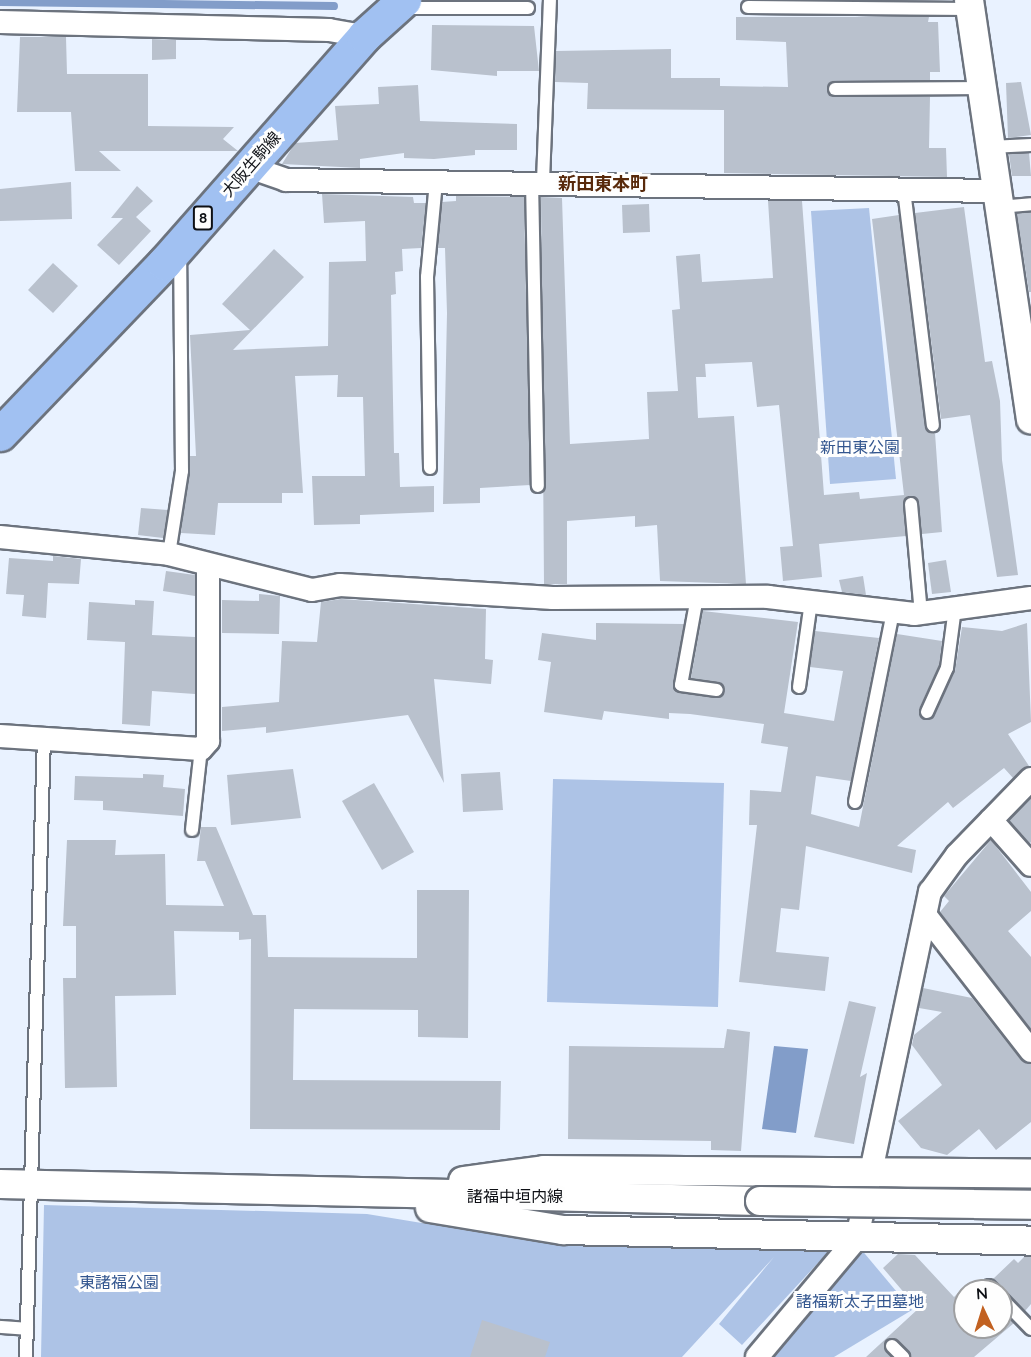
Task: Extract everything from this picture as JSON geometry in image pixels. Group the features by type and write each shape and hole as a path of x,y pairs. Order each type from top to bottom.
{"main road":[{"name":"大阪生駒線","path":"0,434 180,244 364,36 400,4"}],"street":[{"path":"969,5 997,199 1022,307 1031,419"},
{"path":"0,22 329,30 364,36"},
{"path":"249,167 286,180 537,181 904,190 997,199"},
{"path":"0,537 169,554 208,567 312,590 340,585 553,598 697,597 811,602 921,613 1031,598"},
{"path":"0,736 44,736 201,749 208,741 208,567"},
{"path":"757,1357 857,1238 930,892 991,820 1031,779"},
{"path":"991,820 1031,865"},
{"path":"926,916 1031,1051"},
{"path":"366,1195 544,1170 870,1174 1031,1173"},
{"name":"諸福中垣内線","path":"0,1184 366,1195 1031,1204"},
{"path":"366,1195 563,1230 1031,1241"}],"lane":[{"path":"538,486 537,181 545,26 550,0"},
{"path":"400,4 528,8"},
{"path":"748,7 969,5"},
{"path":"835,89 981,88"},
{"path":"989,147 1031,146"},
{"path":"430,468 427,277 436,181"},
{"path":"904,190 933,425"},
{"path":"997,199 1031,204"},
{"path":"169,554 182,471 180,244"},
{"path":"911,504 921,613"},
{"path":"697,597 681,685 717,690"},
{"path":"798,687 811,602"},
{"path":"927,712 947,668 955,608"},
{"path":"855,802 893,611"},
{"path":"26,1357 44,736"},
{"path":"192,830 201,749"},
{"path":"1013,1310 1031,1329"},
{"path":"0,1327 27,1329"},
{"path":"892,1346 903,1357"}],"green space":[{"name":"新田東公園","path":"869,208 896,479 830,484 811,211"},
{"path":"553,779 724,783 718,1007 547,1002"},
{"name":"東諸福公園","path":"44,1205 367,1214 562,1246 783,1247 817,1241 829,1251 742,1345 719,1324 774,1257 682,1357 41,1357"},
{"name":"諸福新太子田墓地","path":"860,1248 912,1310 834,1357 764,1357"}],"shaded area":[{"path":"774,1046 808,1049 796,1133 762,1129"}],"building":[{"path":"736,17 929,17 928,22 938,22 940,72 930,72 930,80 835,81 827,90 835,97 930,97 929,148 946,148 947,177 724,173 724,110 587,109 588,83 555,82 556,51 671,49 671,78 720,78 720,86 788,87 786,42 736,40"},
{"path":"432,25 534,26 539,71 497,71 497,76 431,70"},
{"path":"20,37 66,37 67,74 148,74 148,126 234,127 223,139 238,151 99,151 121,171 75,171 71,112 17,112"},
{"path":"152,39 176,40 176,59 152,60"},
{"path":"1021,82 1031,135 1008,138 1006,83"},
{"path":"418,85 420,121 517,124 517,150 475,150 475,155 434,159 404,158 404,153 360,159 360,168 282,164 295,143 338,140 335,106 379,104 378,87"},
{"path":"1029,153 1031,176 1012,176 1009,154"},
{"path":"71,182 72,219 0,221 0,189"},
{"path":"137,186 153,201 136,217 151,231 119,265 97,245 123,218 111,218"},
{"path":"322,194 413,197 414,203 426,203 421,248 402,249 403,271 395,272 396,294 391,295 394,453 399,453 400,487 434,486 434,512 360,515 360,524 314,525 312,476 365,476 363,397 337,397 338,375 295,376 303,493 282,493 282,503 218,503 215,535 181,533 190,456 196,456 190,335 250,330 222,304 274,249 304,277 233,350 328,346 329,262 366,261 365,221 324,223"},
{"path":"456,196 524,197 530,485 480,488 480,503 443,504 447,313 445,248 438,248 442,202 456,201"},
{"path":"541,197 562,198 570,444 649,439 647,392 678,391 672,310 680,309 676,256 700,254 702,282 773,278 768,201 802,201 824,495 859,492 860,499 904,495 872,219 899,215 925,426 935,433 942,532 922,534 919,503 910,496 903,504 906,536 819,544 822,577 783,581 780,547 793,546 779,405 757,407 752,362 705,364 706,377 696,377 698,418 734,416 746,584 660,581 657,525 635,527 635,516 567,521 567,584 544,584"},
{"path":"649,204 650,232 623,233 622,205"},
{"path":"964,207 985,362 992,361 1000,401 1002,460 1018,575 997,577 970,415 941,419 915,213"},
{"path":"1031,212 1031,292 1029,292 1017,214"},
{"path":"53,263 78,286 53,313 28,290"},
{"path":"141,508 168,510 163,538 138,535"},
{"path":"53,556 81,559 79,584 48,583 46,618 22,616 24,595 6,594 9,558 53,561"},
{"path":"946,560 951,592 932,594 928,563"},
{"path":"166,571 195,575 195,596 163,591"},
{"path":"863,576 866,595 842,592 839,580"},
{"path":"259,594 280,596 279,634 222,633 222,600 259,601"},
{"path":"341,599 486,609 485,659 493,660 491,684 434,679 444,783 408,715 266,733 266,727 222,731 222,707 279,702 282,641 317,642 321,602"},
{"path":"135,600 154,601 152,635 195,637 195,694 152,691 150,726 122,724 125,642 87,640 89,602 135,605"},
{"path":"703,611 798,622 784,713 834,721 843,671 810,667 815,631 879,638 851,781 816,776 811,814 859,827 897,634 942,641 939,666 919,709 927,720 955,671 962,627 1002,631 1027,623 1031,722 1008,734 1029,766 1013,778 1004,768 953,808 948,802 897,846 916,850 912,873 806,846 799,910 781,908 776,952 829,957 825,991 739,982 757,825 749,825 750,790 781,792 788,747 761,743 764,724 690,714 669,713 669,719 604,711 602,720 544,712 551,662 538,660 542,633 596,640 596,623 684,624 674,688 721,697 722,683 691,678"},
{"path":"293,769 301,818 231,825 227,775"},
{"path":"500,772 503,810 463,812 461,774"},
{"path":"143,774 164,775 163,787 185,789 183,816 103,810 103,801 74,800 75,776 143,778"},
{"path":"374,783 414,852 382,870 342,801"},
{"path":"1031,798 1031,842 1030,843 1009,820"},
{"path":"201,827 216,827 253,915 266,915 268,957 417,958 417,890 469,890 468,1038 418,1037 418,1010 294,1009 293,1080 501,1081 500,1130 250,1129 251,939 239,940 239,932 174,931 176,995 115,996 117,1087 65,1088 63,978 76,978 76,926 63,926 67,840 116,840 115,855 165,854 166,905 224,906 205,861 197,861"},
{"path":"991,840 1031,892 1031,911 1008,931 1031,957 1031,1029 940,912 949,901 944,896"},
{"path":"923,988 972,998 1020,1059 1031,1064 1031,1122 996,1150 979,1129 947,1155 921,1148 898,1121 942,1085 912,1045 914,1035 942,1012 919,1008"},
{"path":"849,1001 876,1007 860,1077 867,1073 854,1144 814,1137"},
{"path":"727,1029 750,1032 741,1151 711,1150 711,1141 568,1139 569,1046 724,1048"},
{"path":"898,1254 915,1255 953,1296 953,1339 995,1339 974,1357 911,1357 894,1338 884,1344 891,1357 866,1357 918,1309 883,1268"},
{"path":"1024,1257 1031,1257 1031,1304 1025,1311 1013,1299 1013,1279 993,1279 1014,1259 1018,1263"},
{"path":"482,1320 550,1342 545,1357 470,1357"}],"waterway":[{"path":"0,2 334,6"}],"district":[{"name":"新田東本町","path":"603,184"}]}
